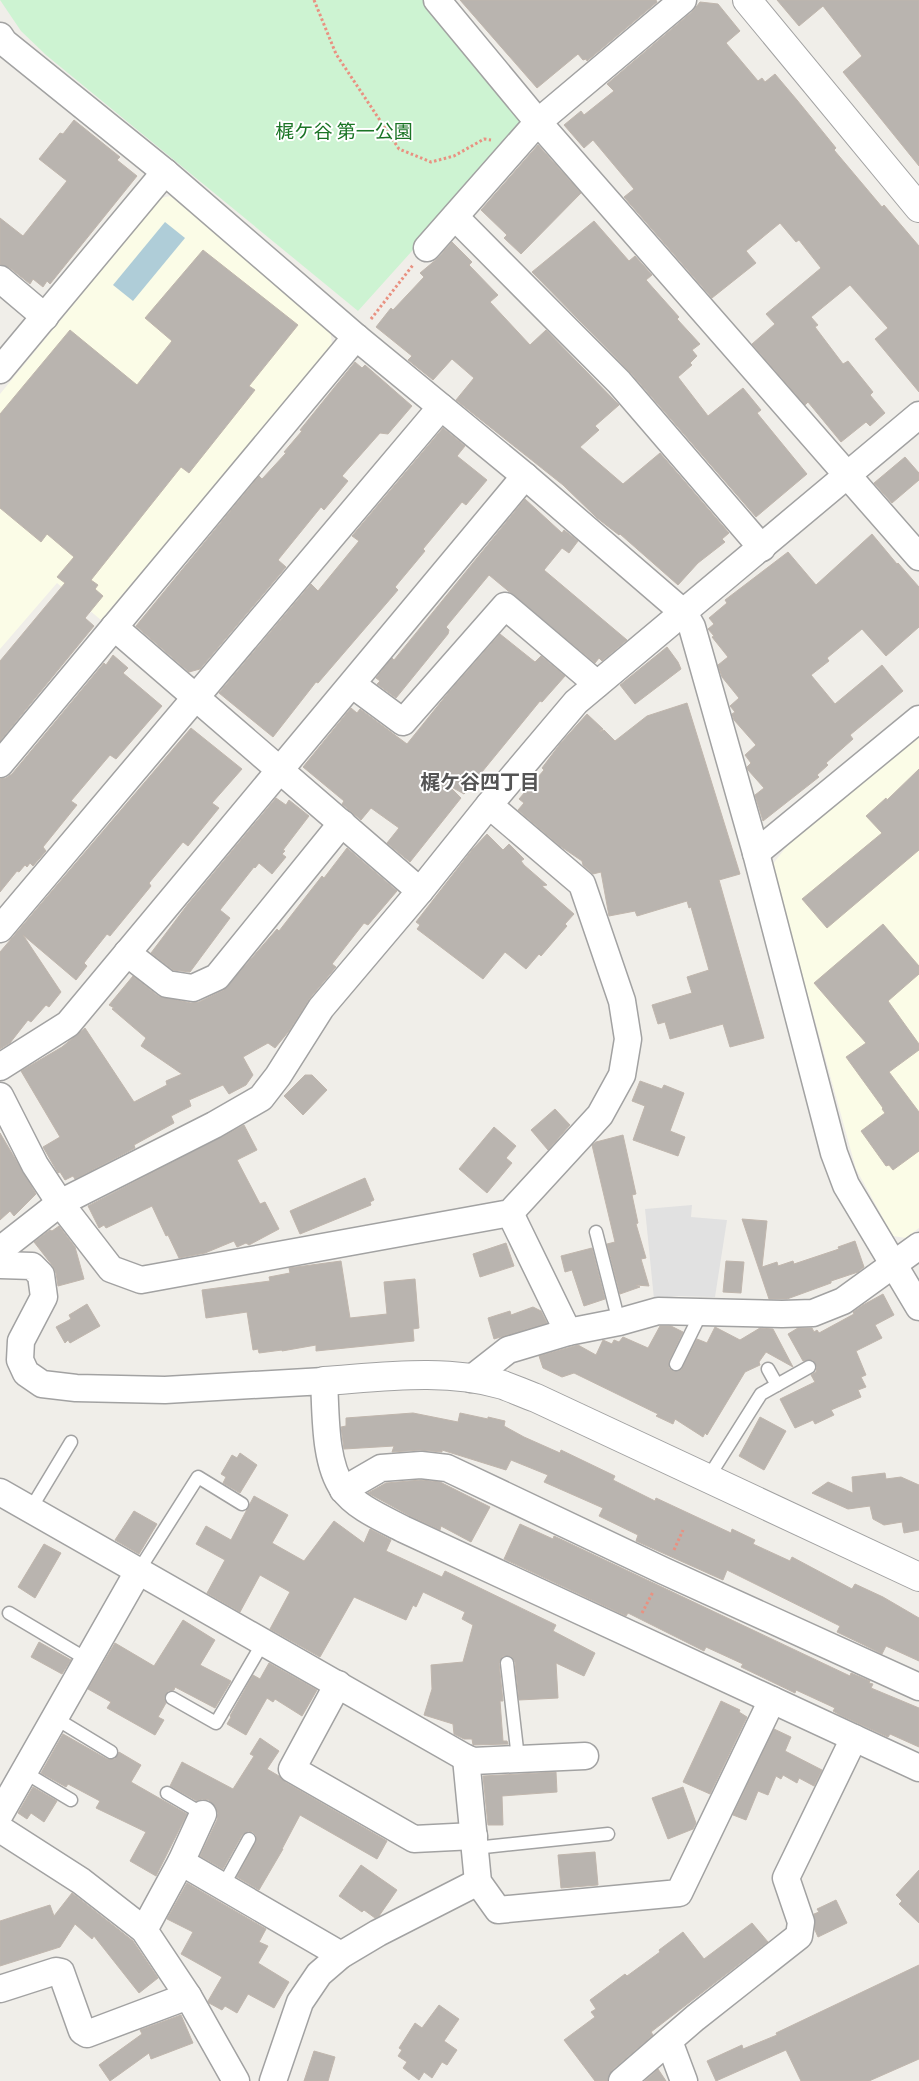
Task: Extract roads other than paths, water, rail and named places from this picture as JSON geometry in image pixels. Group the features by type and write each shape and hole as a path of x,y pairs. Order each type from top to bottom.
{"street":[{"path":"438,0 538,122 919,557"},
{"path":"427,248 512,149 538,122 683,0"},
{"path":"747,0 919,208"},
{"path":"0,36 4,42 165,172 356,337 526,476 684,613 692,627 756,853 834,1153 846,1185 919,1307"},
{"path":"0,370 165,172"},
{"path":"455,217 619,382 762,548"},
{"path":"0,280 45,317"},
{"path":"0,764 356,337"},
{"path":"0,929 441,407"},
{"path":"5,1237 60,1203 214,1125 260,1098 278,1076 321,1008 562,718 597,684 919,415"},
{"path":"0,1067 68,1024 526,476"},
{"path":"353,685 404,722 505,606 597,684"},
{"path":"114,627 420,891"},
{"path":"756,853 919,719"},
{"path":"0,1096 35,1165 60,1203 112,1269 141,1280 510,1212 600,1115 622,1074 628,1039 622,1001 582,884 489,804"},
{"path":"127,953 167,984 193,988 217,977 342,823"},
{"path":"510,1212 568,1332"},
{"path":"471,1379 508,1350 568,1332 619,1322 658,1310 782,1314 813,1312 843,1301 919,1246"},
{"path":"0,1265 32,1266 41,1275 44,1297 21,1341 20,1360 26,1373 42,1384 76,1388 165,1390 402,1376 447,1376 503,1385 536,1398 919,1577"},
{"path":"324,1381 331,1464 343,1490 363,1507 403,1529 636,1626 772,1700 919,1768"},
{"path":"343,1490 381,1468 421,1465 447,1468 664,1571 919,1687"},
{"path":"0,1492 466,1758 473,1761 585,1756"},
{"path":"0,1814 139,1570"},
{"path":"338,1684 292,1769 414,1839 475,1842"},
{"path":"466,1758 478,1882 498,1910 679,1893 772,1700"},
{"path":"622,2081 800,1936 801,1922 786,1878 854,1738"},
{"path":"144,1930 181,1862 203,1814"},
{"path":"0,1829 81,1881 144,1930 188,1996 236,2081"},
{"path":"181,1862 340,1955"},
{"path":"273,2081 300,2002 319,1974 340,1955 378,1933 478,1882"},
{"path":"0,1989 56,1971 61,1972 82,2031 87,2034 188,1996"},
{"path":"669,2041 684,2081"}],"lane":[{"path":"596,1232 619,1322"},
{"path":"676,1364 702,1311"},
{"path":"708,1478 761,1394 810,1367"},
{"path":"768,1369 777,1385"},
{"path":"30,1510 71,1442"},
{"path":"139,1570 198,1477 242,1504"},
{"path":"9,1613 88,1660"},
{"path":"172,1698 216,1723 264,1641"},
{"path":"507,1663 518,1758"},
{"path":"54,1718 111,1752"},
{"path":"24,1772 70,1800"},
{"path":"167,1793 203,1814"},
{"path":"475,1842 608,1834"},
{"path":"223,1886 249,1840"}],"water":[{"path":"165,222 185,238 133,301 113,285"}],"district":[{"name":"梶ケ谷四丁目","path":"480,782"}],"park label":[{"name":"梶ケ谷 第一公園","path":"344,131"}]}
